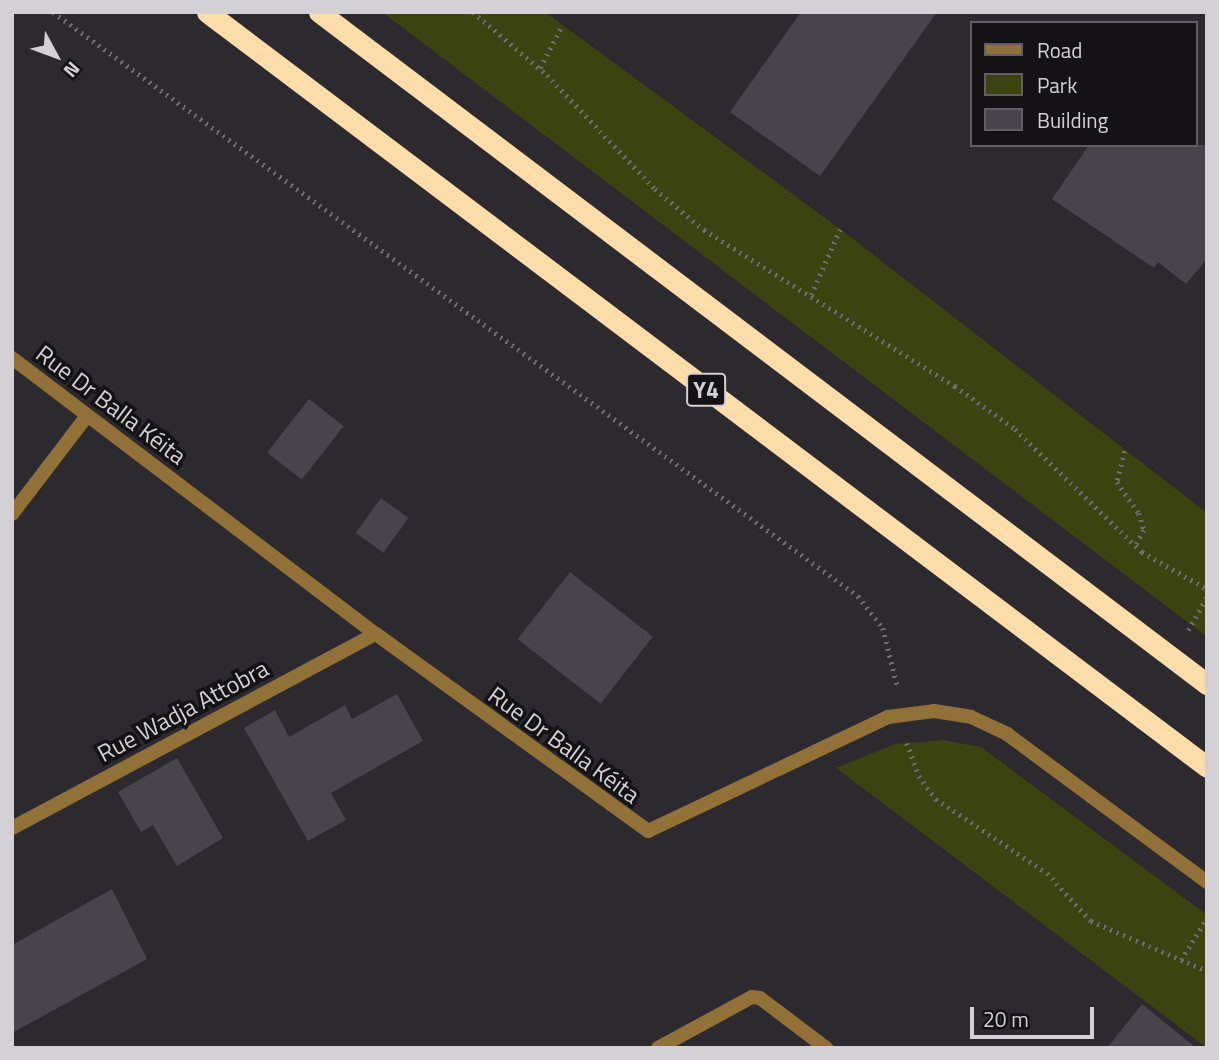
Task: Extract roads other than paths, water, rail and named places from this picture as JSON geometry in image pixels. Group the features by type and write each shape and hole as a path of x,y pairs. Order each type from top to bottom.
{"highway":[{"name":"Y4","path":"207,12 1207,767"},
{"path":"319,12 1207,684"}],"street":[{"name":"Rue Dr Balla Kéita","path":"12,358 376,634 648,831 888,717 934,712 971,717 1007,734 1207,882"},
{"path":"12,513 87,416"},
{"name":"Rue Wadja Attobra","path":"12,828 376,634"},
{"path":"657,1048 752,997 760,998 826,1048"}]}
